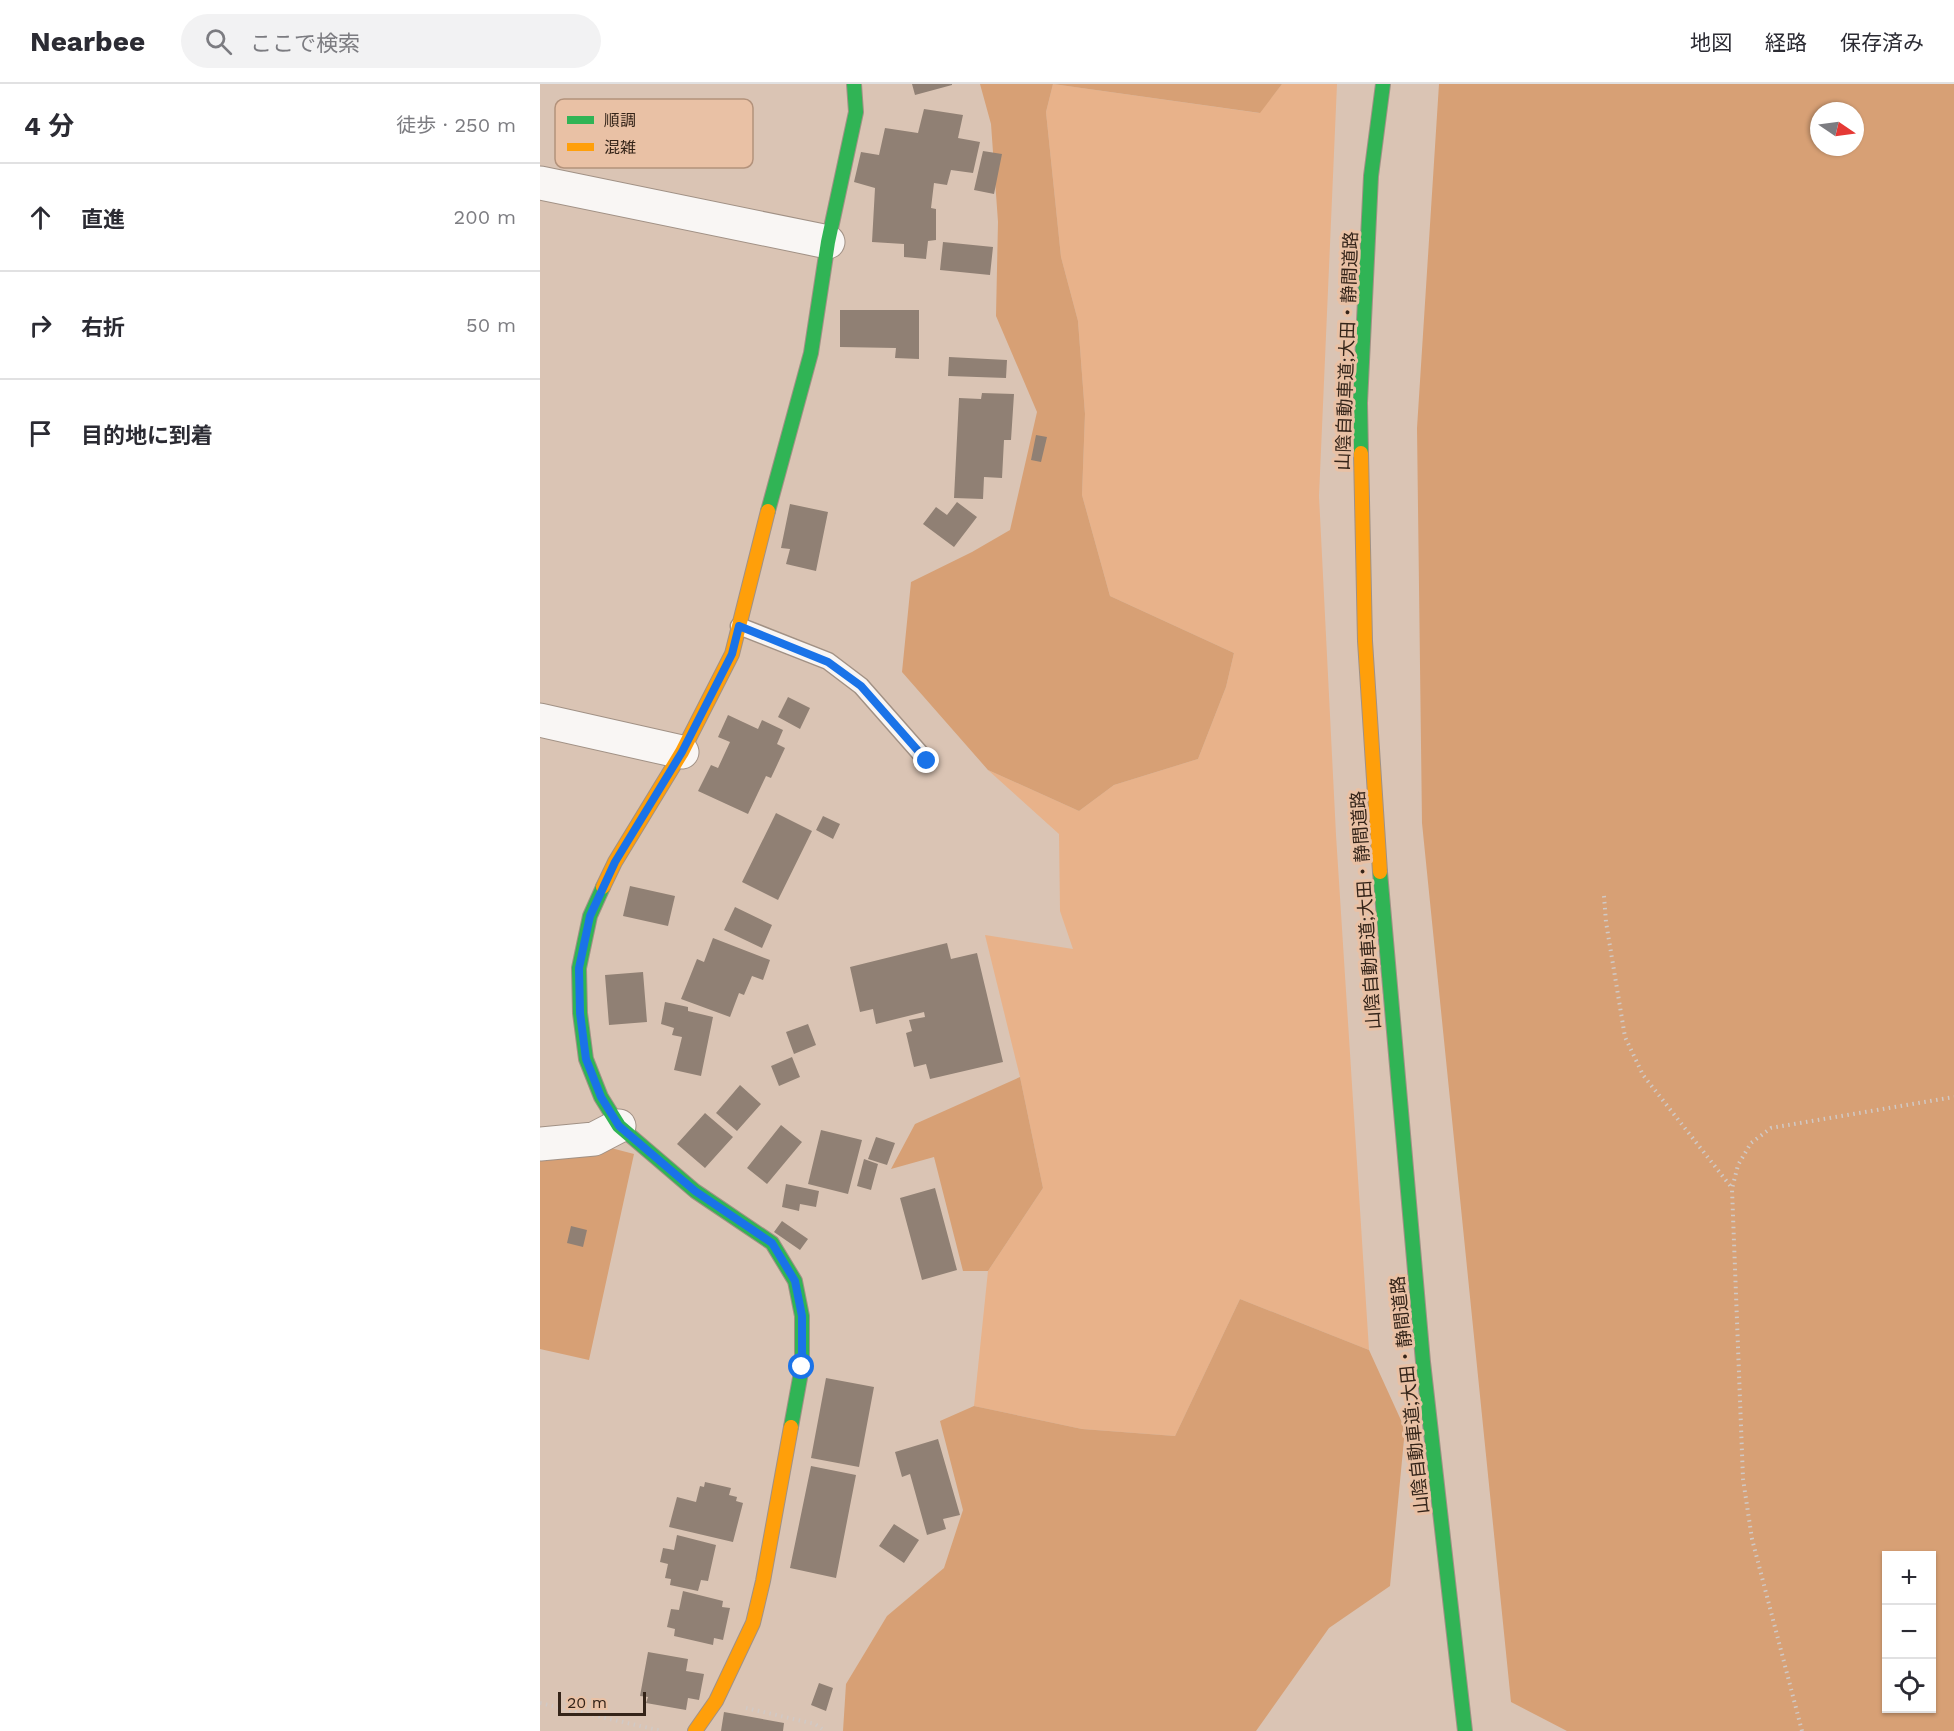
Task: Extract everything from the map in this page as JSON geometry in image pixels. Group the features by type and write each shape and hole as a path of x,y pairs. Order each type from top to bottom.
{"main road":[{"path":"695,1731 716,1701 753,1623 763,1581 802,1367 802,1316 795,1281 772,1243 695,1191 619,1126 601,1097 586,1059 580,1013 579,968 590,916 615,862 682,752 732,654 811,353 828,242 856,112 854,84"},
{"name":"山陰自動車道;大田・静間道路","path":"1383,84 1371,176 1360,404 1365,641 1383,919 1423,1362 1465,1731"}],"street":[{"path":"540,183 828,242"},
{"path":"540,720 682,752"},
{"path":"540,1144 594,1139 619,1126"}],"lane":[{"path":"739,626 828,662 861,686 927,761"}],"path":[{"path":"1604,896 1606,922 1625,1037 1643,1075 1732,1189"},
{"path":"1802,1731 1752,1539 1743,1479 1732,1189 1738,1165 1751,1143 1771,1128 1954,1097"},
{"path":"716,1701 815,1724 825,1731"},
{"path":"540,1703 662,1731"}],"shaded area":[{"path":"980,84 1053,84 1046,112 1061,257 1078,321 1085,414 1082,495 1110,596 1234,653 1226,687 1198,759 1114,785 1079,811 988,770 902,672 911,582 972,552 1010,530 1037,412 996,316 998,222 991,124"},
{"path":"1053,84 1259,113 1282,84 1337,84 1319,496 1336,835 1369,1350 1240,1299 1175,1436 1082,1429 974,1406 988,1271 1043,1188 1020,1077 985,935 1073,949 1060,911 1059,834 988,770 1079,811 1114,785 1198,759 1226,687 1234,653 1110,596 1082,495 1085,414 1078,321 1061,257 1046,112"},
{"path":"1053,84 1282,84 1260,113"},
{"path":"1439,84 1954,84 1954,1731 1567,1731 1511,1702 1422,823 1417,428"},
{"path":"1020,1077 1043,1188 988,1271 963,1271 934,1157 891,1169 915,1124"},
{"path":"611,1148 634,1154 589,1360 540,1349 540,1152"},
{"path":"1240,1299 1369,1350 1405,1429 1390,1586 1329,1628 1256,1731 843,1731 846,1684 887,1616 944,1568 963,1510 940,1421 974,1406 1082,1429 1175,1436"}],"building":[{"path":"912,84 952,84 952,85 915,95"},
{"path":"924,109 963,115 958,138 980,142 973,173 951,170 947,185 934,183 931,208 936,209 936,240 928,241 926,259 904,257 904,244 872,242 875,188 854,182 861,152 879,155 885,128 918,133"},
{"path":"983,151 1002,154 994,194 974,190"},
{"path":"943,242 993,247 990,275 940,270"},
{"path":"840,310 919,310 919,359 895,358 896,348 840,347"},
{"path":"949,357 1007,360 1006,378 948,376"},
{"path":"982,393 1014,394 1011,440 1004,440 1002,478 984,477 983,499 954,498 959,398 981,399"},
{"path":"1036,435 1047,437 1041,462 1031,460"},
{"path":"957,502 977,517 954,547 923,524 936,507 947,515"},
{"path":"790,504 828,512 816,571 786,564 790,549 781,548"},
{"path":"788,697 810,708 800,729 778,717"},
{"path":"728,715 758,729 762,720 783,730 777,744 785,748 771,778 766,776 748,814 698,791 711,765 718,768 730,742 718,737"},
{"path":"776,813 812,831 778,900 742,882"},
{"path":"823,816 840,824 833,839 816,830"},
{"path":"630,886 675,896 668,926 623,916"},
{"path":"735,907 772,925 762,948 724,930"},
{"path":"713,938 770,960 763,980 752,976 744,995 739,993 730,1017 681,999 697,959 704,962"},
{"path":"947,943 951,959 977,953 1003,1062 930,1079 926,1064 914,1067 906,1033 912,1031 909,1020 925,1017 924,1012 876,1024 873,1009 860,1012 850,967"},
{"path":"643,972 647,1022 609,1025 605,975"},
{"path":"665,1002 688,1007 688,1011 713,1017 701,1076 674,1070 682,1037 672,1035 674,1028 661,1024"},
{"path":"808,1024 816,1045 794,1054 786,1032"},
{"path":"792,1057 800,1077 779,1086 771,1066"},
{"path":"740,1085 761,1104 737,1131 716,1113"},
{"path":"705,1113 733,1137 705,1168 677,1144"},
{"path":"781,1125 802,1142 767,1184 747,1168"},
{"path":"821,1130 862,1140 848,1194 808,1184"},
{"path":"876,1137 895,1143 887,1165 868,1159"},
{"path":"864,1159 878,1164 871,1190 857,1186"},
{"path":"786,1184 819,1191 816,1207 800,1204 799,1211 782,1207"},
{"path":"935,1188 957,1270 922,1280 900,1198"},
{"path":"782,1221 808,1239 800,1250 774,1232"},
{"path":"571,1226 587,1230 583,1247 567,1243"},
{"path":"826,1378 874,1387 859,1467 811,1458"},
{"path":"938,1439 960,1515 943,1519 946,1529 927,1535 910,1474 902,1477 895,1452"},
{"path":"811,1466 856,1475 836,1578 790,1568"},
{"path":"705,1482 731,1488 729,1495 737,1497 736,1501 743,1503 733,1542 669,1527 677,1497 696,1502 700,1486 704,1487"},
{"path":"894,1524 919,1540 904,1563 879,1546"},
{"path":"677,1535 716,1545 708,1581 701,1580 698,1591 670,1585 671,1579 665,1578 668,1564 660,1562 663,1548 674,1550"},
{"path":"683,1591 723,1601 722,1607 730,1608 723,1640 714,1638 713,1645 674,1636 675,1629 667,1627 671,1609 679,1610"},
{"path":"648,1652 688,1659 686,1671 704,1674 699,1700 688,1698 686,1710 646,1703 648,1697 640,1696"},
{"path":"819,1683 833,1688 826,1711 811,1705"},
{"path":"724,1712 784,1723 783,1731 721,1731"}],"traffic: fast":[{"path":"768,511 811,353 828,242 856,112 854,84"},
{"path":"1361,453 1360,403 1371,176 1383,84"},
{"path":"1380,872 1423,1362 1465,1731"},
{"path":"603,887 590,916 579,968 580,1013 586,1059 601,1097 619,1126 695,1191 772,1243 795,1281 802,1316 802,1367 791,1427"}],"traffic: slow":[{"path":"1361,453 1365,641 1380,872"},
{"path":"603,887 615,862 682,752 732,654 768,511"},
{"path":"695,1731 716,1701 753,1623 763,1581 791,1427"}],"route":[{"path":"802,1367 802,1316 795,1281 772,1243 695,1191 619,1126 601,1097 586,1059 580,1013 579,968 590,916 615,862 682,752 732,654 739,626 828,662 861,686 927,761"}]}
